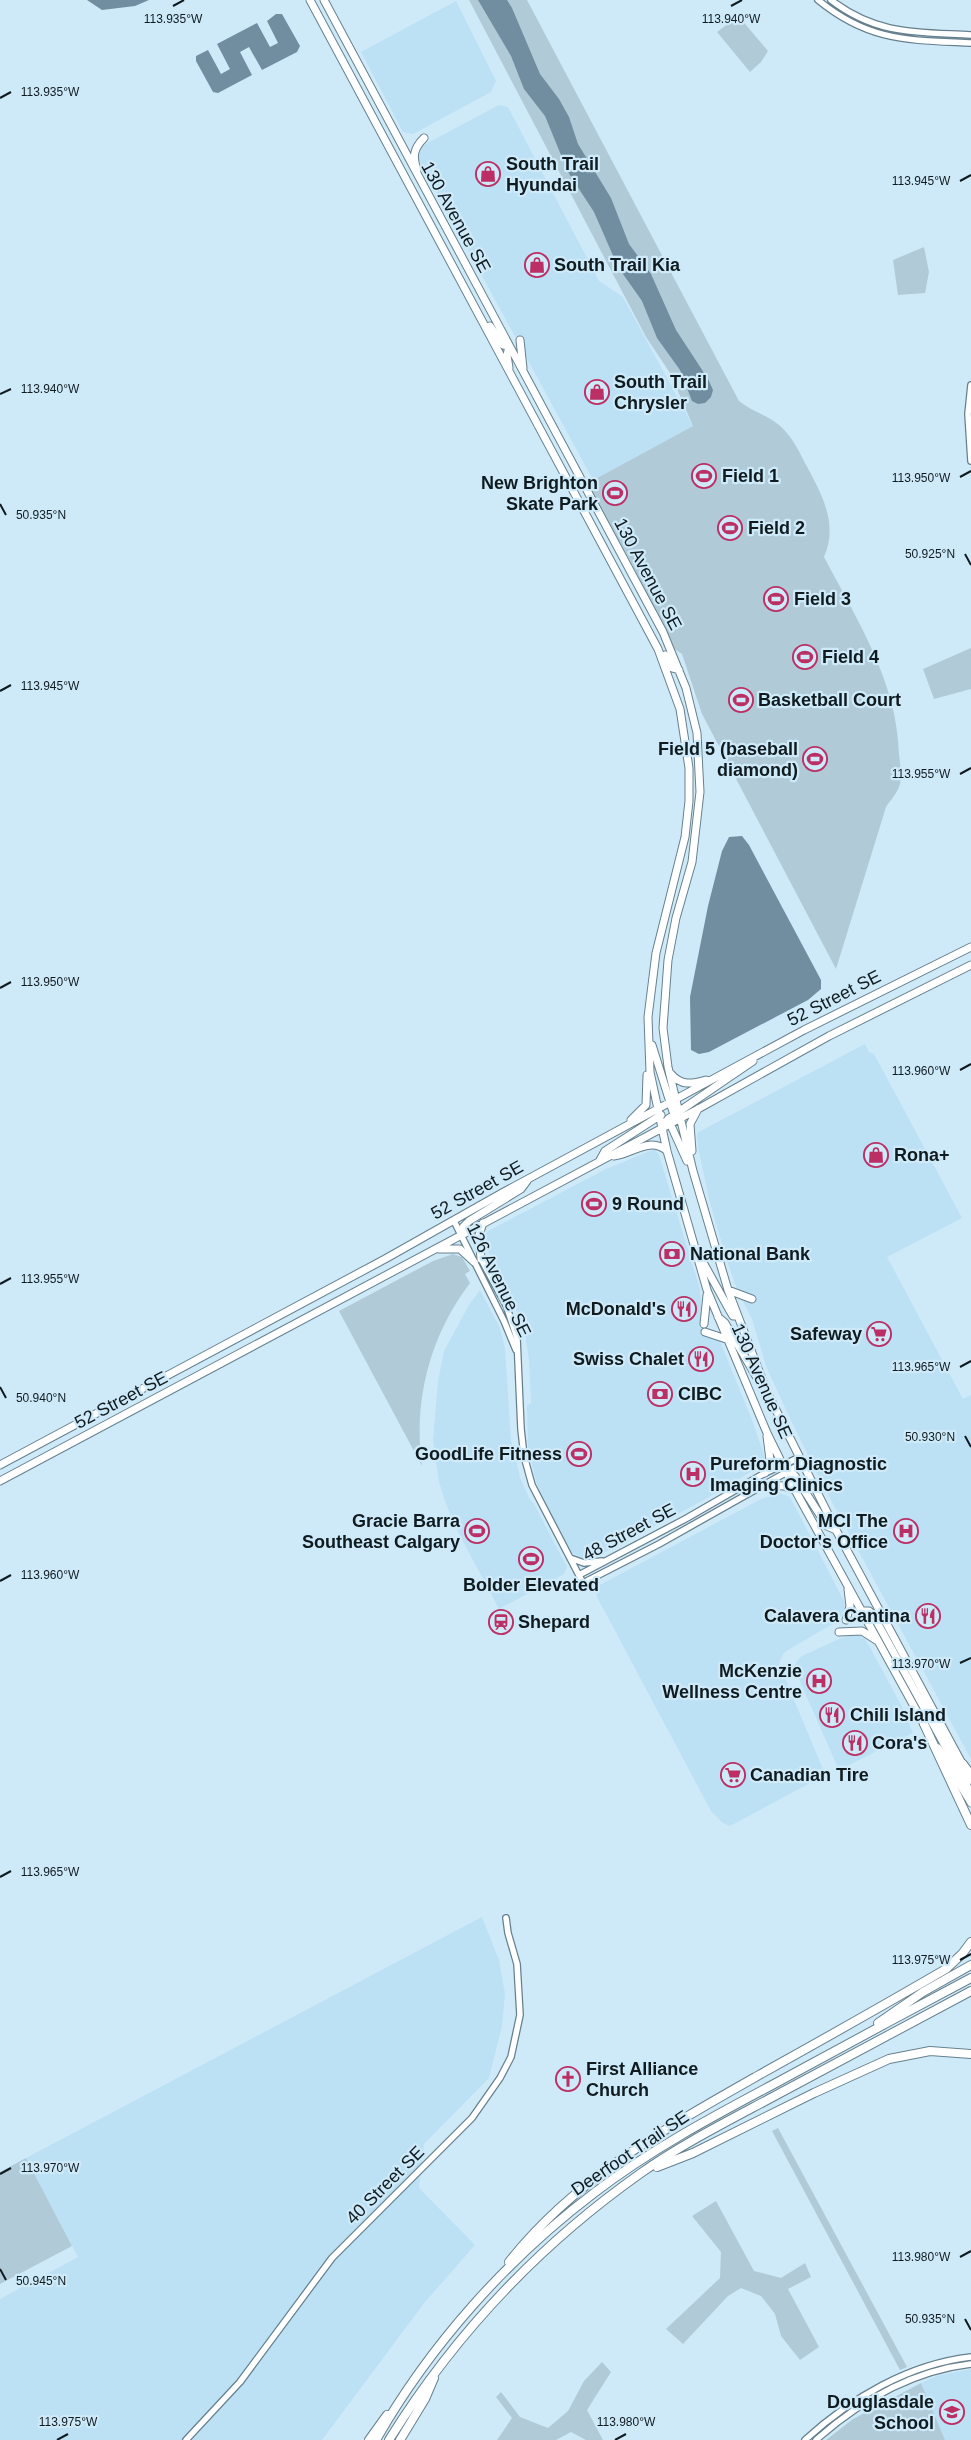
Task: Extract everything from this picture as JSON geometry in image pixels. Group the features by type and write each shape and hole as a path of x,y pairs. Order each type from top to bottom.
{"highway":[{"path":"924,1724 971,1825"},
{"path":"963,1764 971,1775"},
{"path":"482,2296 524,2243 593,2180 640,2145 946,1968 962,1954 971,1942"},
{"path":"846,2045 923,1992 971,1965"},
{"name":"Deerfoot Trail SE","path":"376,2440 408,2390 445,2340 482,2296 517,2260 569,2213 628,2169 694,2127 971,1978"},
{"name":"Deerfoot Trail SE","path":"389,2440 438,2367 491,2304 538,2256 588,2212 642,2173 721,2125 971,1991"},
{"path":"642,2173 693,2153 806,2097 889,2059 930,2051 971,2054"},
{"path":"400,2440 425,2399 438,2367"},
{"path":"369,2440 408,2390"}],"main road":[{"name":"130 Avenue SE","path":"310,0 658,649 675,694 687,748 689,802 685,836 656,953 650,996 650,1072 693,1171 728,1290 767,1392 836,1530 971,1780"},
{"name":"130 Avenue SE","path":"326,0 346,42 422,185 663,632 686,688 697,733 700,792 692,862 676,918 668,960 663,1028 673,1103 669,1116 662,1127 667,1151 707,1290 767,1434 924,1724 971,1803"},
{"path":"422,185 414,156 417,145 424,138"},
{"path":"453,267 497,338 503,345 509,346 507,355 511,374"},
{"path":"520,340 520,350 526,378"},
{"path":"630,596 647,619 668,663 672,668 679,670 675,680 675,694"},
{"name":"52 Street SE","path":"0,1481 662,1127 669,1116 673,1103 712,1079 804,1030 971,946"},
{"name":"52 Street SE","path":"0,1465 612,1134 698,1109 828,1036 971,965"},
{"path":"612,1134 638,1115 646,1105 648,1096 645,1018 650,996"},
{"path":"649,1036 673,1103"},
{"path":"600,1161 605,1152 669,1116 748,1065 760,1054"},
{"path":"668,1067 672,1075 681,1083 694,1083 712,1079"},
{"path":"693,1171 689,1129 698,1109"},
{"path":"609,1156 617,1156 648,1145 662,1146 667,1151"},
{"path":"461,1234 463,1227 469,1221 521,1189 529,1179"},
{"path":"478,1261 479,1235 483,1222"},
{"path":"431,1250 460,1248 478,1261"},
{"path":"695,1250 733,1316 738,1316"},
{"path":"704,1324 707,1308 707,1290"},
{"path":"728,1290 752,1300"},
{"path":"717,1317 725,1323 759,1382 767,1392"},
{"path":"704,1332 726,1338"},
{"path":"765,1472 770,1460 767,1434"},
{"path":"786,1469 827,1526 836,1530"},
{"path":"760,1485 784,1486 796,1490"},
{"path":"846,1620 850,1606 848,1586"},
{"path":"863,1611 869,1611 873,1615 971,1793"},
{"path":"840,1632 862,1631 879,1642"}],"street":[{"path":"818,0 838,15 879,34 910,41 971,43"},
{"path":"831,0 856,16 898,31 971,34"},
{"path":"971,386 968,414 971,462"},
{"name":"126 Avenue SE","path":"454,1221 478,1261 517,1352 524,1456 534,1492 583,1583"},
{"name":"48 Street SE","path":"583,1583 696,1523 800,1461"},
{"name":"48 Street SE","path":"579,1575 765,1472 786,1469"},
{"path":"570,1558 584,1563 607,1561"},
{"name":"40 Street SE","path":"186,2440 240,2382 332,2258 472,2118 500,2078 511,2057 520,2015 517,1964 506,1918"},
{"path":"805,2440 847,2405 911,2372 946,2360 971,2357"},
{"path":"816,2440 855,2408 905,2382 933,2371 971,2364"}],"shaded area":[{"path":"87,0 149,0 135,6 102,10"},
{"path":"469,0 527,0 739,401 779,425 787,433 794,442 822,497 829,520 830,532 824,557 862,628 883,676 897,727 901,773 899,787 886,807 836,969 702,714 682,654 673,648 629,558 586,484 693,426 670,373 646,337"},
{"path":"478,0 507,0 512,8 540,74 559,99 569,117 578,144 611,198 629,244 651,274 676,330 708,379 713,390 711,397 705,403 698,404 692,401 680,370 657,338 642,301 618,267 594,212 568,172 545,116 524,89 511,56"},
{"path":"456,1 496,81 491,92 413,134 403,132 361,52"},
{"path":"276,14 282,14 300,46 297,52 262,70 249,47 240,52 252,75 218,93 213,92 196,61 196,56 208,50 221,74 230,69 217,44 257,23 270,47 278,43 267,21"},
{"path":"740,18 768,51 761,62 750,72 717,32 734,19"},
{"path":"499,105 508,107 599,281 623,297 693,426 593,480 418,158 422,146"},
{"path":"924,247 929,272 925,293 898,295 893,260"},
{"path":"971,648 971,689 934,699 923,669"},
{"path":"742,836 749,845 821,980 821,989 808,1000 709,1052 699,1054 691,1050 690,997 708,906 722,851 729,837"},
{"path":"865,1044 869,1052 874,1054 962,1218 887,1257 963,1399 971,1395 971,1759 819,1478 766,1366 752,1319 738,1292 726,1258 709,1199 698,1147 697,1133"},
{"path":"655,1149 659,1155 700,1289 702,1318 712,1337 720,1341 752,1420 765,1458 759,1467 702,1501 592,1559 583,1560 571,1552 543,1501 536,1482 528,1446 527,1406 531,1403 529,1360 525,1334 517,1312 492,1263 484,1236 488,1231 606,1169"},
{"path":"453,1254 462,1257 470,1271 465,1274 470,1283 444,1325 428,1370 420,1417 422,1466 339,1311 433,1261"},
{"path":"480,1290 500,1328 505,1348 511,1440 520,1477 530,1500 534,1504 567,1567 564,1574 499,1609 457,1530 446,1504 439,1482 433,1440 438,1381 444,1351 469,1305"},
{"path":"780,1493 790,1497 845,1603 843,1614 836,1622 788,1650 783,1654 779,1664 823,1769 810,1783 730,1826 723,1823 711,1811 597,1597 596,1589 598,1586 761,1499"},
{"path":"857,1634 866,1640 901,1705 913,1733 839,1770 794,1668 802,1656 839,1639"},
{"path":"482,1917 499,1960 505,1994 502,2026 489,2078 424,2144 419,2188 475,2245 425,2302 322,2440 0,2440 0,2299 78,2257 26,2158"},
{"path":"778,2128 907,2367 900,2370 772,2131"},
{"path":"26,2158 72,2246 0,2284 0,2172"},
{"path":"716,2201 754,2271 781,2278 805,2263 811,2277 788,2289 819,2347 800,2360 781,2336 775,2314 761,2296 741,2288 728,2296 683,2344 666,2329 720,2278 721,2252 692,2216"},
{"path":"602,2362 611,2372 587,2410 603,2440 586,2440 571,2432 556,2440 497,2440 512,2418 496,2397 501,2392 520,2417 548,2428 568,2411 584,2381"},
{"name":"Douglasdale School","path":"971,2369 971,2440 945,2440 921,2383 937,2376"},
{"path":"921,2383 945,2440 826,2440 853,2419"}],"place":[{"name":"South Trail Hyundai","path":"488,174"},
{"name":"South Trail Kia","path":"537,265"},
{"name":"South Trail Chrysler","path":"597,392"},
{"name":"Field 1","path":"704,476"},
{"name":"New Brighton Skate Park","path":"615,493"},
{"name":"Field 2","path":"730,528"},
{"name":"Field 3","path":"776,599"},
{"name":"Field 4","path":"805,657"},
{"name":"Basketball Court","path":"741,700"},
{"name":"Field 5 (baseball diamond)","path":"815,759"},
{"name":"Rona+","path":"876,1155"},
{"name":"9 Round","path":"594,1204"},
{"name":"National Bank","path":"672,1254"},
{"name":"McDonald's","path":"684,1309"},
{"name":"Safeway","path":"879,1334"},
{"name":"Swiss Chalet","path":"701,1359"},
{"name":"CIBC","path":"660,1394"},
{"name":"GoodLife Fitness","path":"579,1454"},
{"name":"Pureform Diagnostic Imaging Clinics","path":"693,1474"},
{"name":"Gracie Barra Southeast Calgary","path":"477,1531"},
{"name":"MCI The Doctor's Office","path":"906,1531"},
{"name":"Bolder Elevated","path":"531,1559"},
{"name":"Calavera Cantina","path":"928,1616"},
{"name":"Shepard","path":"501,1622"},
{"name":"McKenzie Wellness Centre","path":"819,1681"},
{"name":"Chili Island","path":"832,1715"},
{"name":"Cora's","path":"855,1743"},
{"name":"Canadian Tire","path":"733,1775"},
{"name":"First Alliance Church","path":"568,2079"},
{"name":"Douglasdale School","path":"952,2412"}]}
